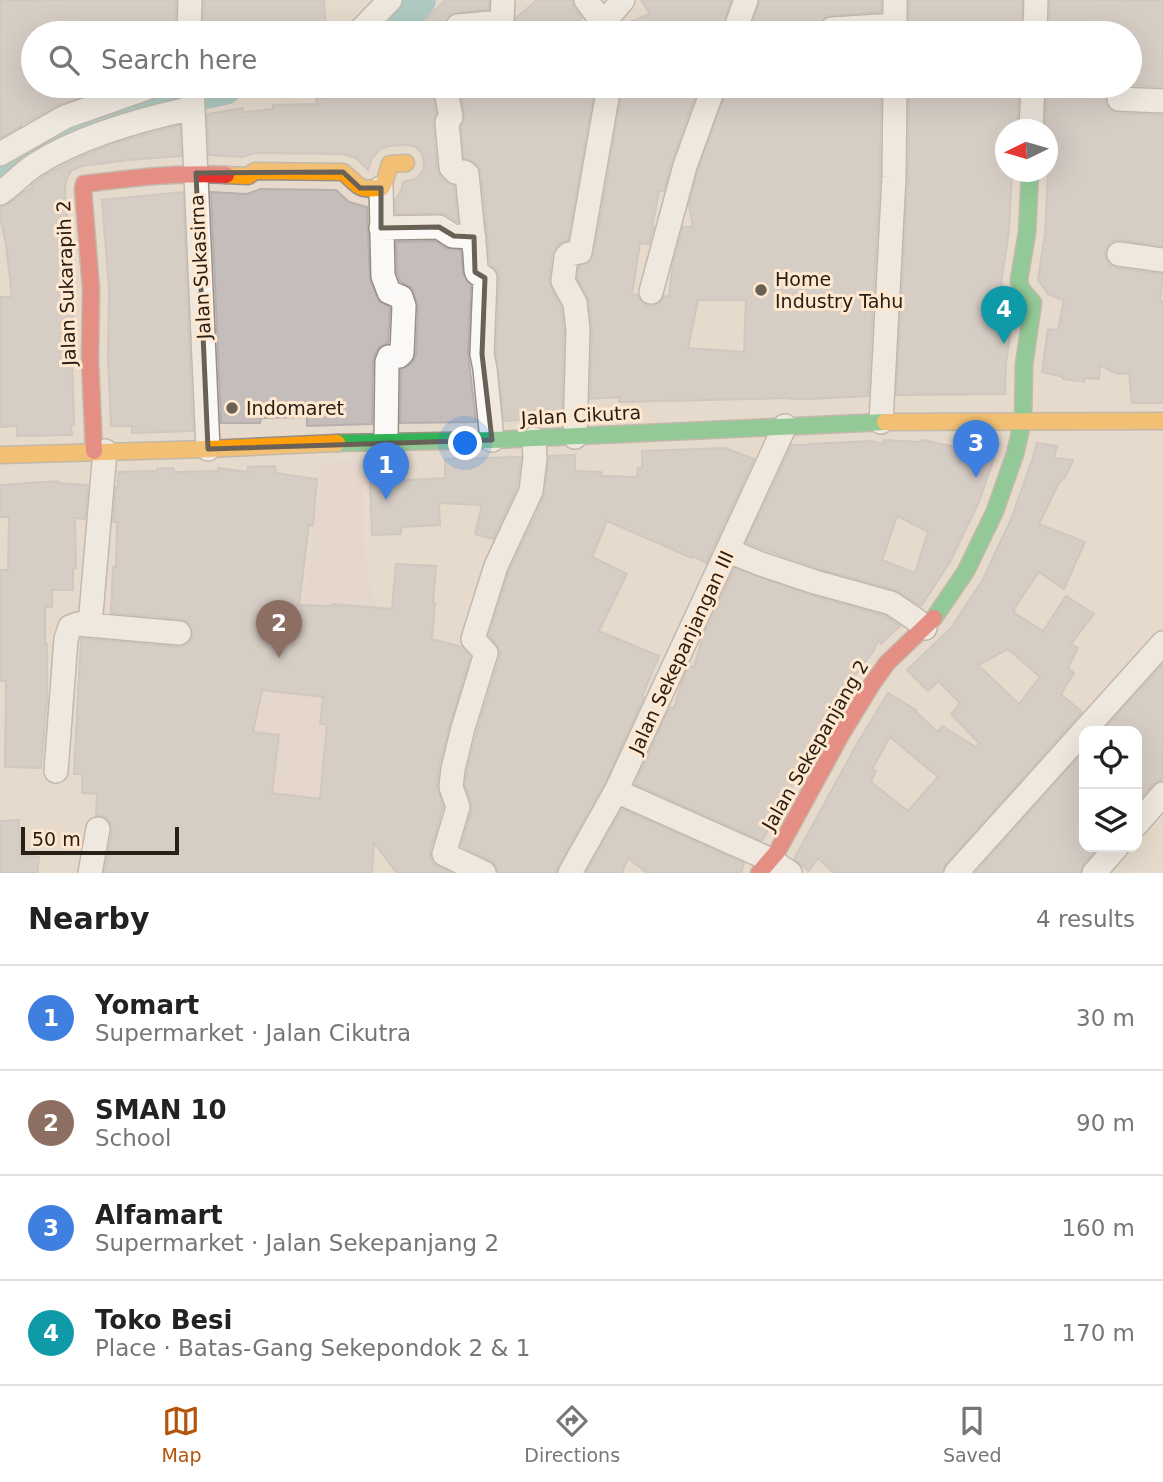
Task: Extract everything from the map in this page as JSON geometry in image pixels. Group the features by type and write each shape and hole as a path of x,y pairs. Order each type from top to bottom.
{"street":[{"path":"189,21 190,0"},
{"path":"370,21 390,0"},
{"path":"502,21 503,0"},
{"path":"586,0 599,21"},
{"path":"608,21 623,0"},
{"path":"738,21 746,0"},
{"path":"895,0 895,21"},
{"path":"1035,21 1036,0"},
{"path":"0,154 65,117 119,98"},
{"path":"447,98 451,117 447,122 450,164 452,170 467,174 475,270 485,278 481,354 492,440"},
{"path":"575,437 578,330 575,303 563,281 566,257 580,253 607,98"},
{"path":"651,292 685,166 710,98"},
{"path":"881,422 894,177 895,98"},
{"path":"1032,98 1032,119"},
{"path":"0,193 38,163 73,144 136,123 192,99"},
{"name":"Jalan Sukasirna","path":"192,99 208,449"},
{"path":"1119,99 1163,101"},
{"path":"386,442 387,362 389,357 402,353 404,306 401,297 389,292 383,276 381,188 390,164 406,163"},
{"path":"196,173 250,176 255,171 343,172 361,188 381,188"},
{"name":"Jalan Sukarapih 2","path":"100,451 90,360 91,298 84,184 196,173"},
{"name":"Jalan Sekepanjang 2","path":"774,869 842,733 872,684 887,663 938,615 949,600 995,511 1015,454 1023,420 1024,365 1033,303 1021,289 1019,280 1027,233 1030,182"},
{"path":"381,228 439,227 453,236 474,237"},
{"path":"1119,254 1163,260"},
{"name":"Jalan Cikutra","path":"0,454 492,440 535,446 575,437 881,422 1163,421"},
{"name":"Jalan Sekepanjangan III","path":"570,873 616,791 785,426"},
{"path":"484,873 444,854 458,807 451,787 463,728 486,653 473,639 496,566 531,491 535,446"},
{"path":"90,625 100,451"},
{"path":"729,551 815,582 891,603 925,628"},
{"path":"56,771 66,639 70,627 78,624 179,632"},
{"path":"956,873 1163,643"},
{"path":"616,791 774,869"},
{"path":"1142,818 1163,794"},
{"path":"90,873 98,829"},
{"path":"1094,873 1113,852"}],"highlighted area":[{"path":"343,172 360,188 381,188 381,228 439,227 454,236 474,237 475,272 485,278 482,354 492,440 208,449 196,173"}],"shaded area":[{"path":"363,460 363,539 398,748 370,873 160,873 190,625 270,599 304,599 323,462"}],"building":[{"path":"0,0 176,0 175,21 21,21 21,98 78,98 21,124 22,126 0,138"},
{"path":"204,0 324,0 325,21 203,21"},
{"path":"445,0 489,0 489,9 451,14 446,21 425,21"},
{"path":"537,0 572,0 574,8 582,18 578,21 515,21"},
{"path":"641,0 731,0 724,21 633,21 650,14"},
{"path":"760,0 881,0 881,12 826,16 822,21 753,21"},
{"path":"909,0 1022,0 1021,21 909,21"},
{"path":"1050,0 1163,0 1163,87 1142,86 1142,21 1049,21"},
{"path":"316,98 433,98 437,168 441,177 454,186 458,222 440,213 396,214 395,200 403,182 416,179 423,171 422,153 414,146 389,146 380,149 373,157 368,170 356,158 343,154 255,153 243,157 209,155 207,114 243,108 243,112 273,109 273,105 317,104"},
{"path":"461,98 593,98 568,240 559,244 552,254 549,279 561,307 564,331 562,418 504,421 496,353 499,278 497,271 490,264 481,172 475,163 464,158 461,126 465,115"},
{"path":"621,98 694,98 664,191 659,191 649,244 640,243 632,294 637,295 647,305 654,306 664,296 669,297 672,268 683,227 693,227 689,205 698,170 724,98 881,98 880,177 868,396 619,402 619,397 590,399 592,328 589,301 577,278 579,266 589,262 594,254","holes":["698,300 746,300 744,352 688,348"]},
{"path":"909,98 1018,98 1018,119 995,119 995,182 1011,182 1009,231 1001,283 1007,300 1014,309 1006,363 1005,394 896,395 908,178"},
{"path":"1046,98 1105,98 1106,105 1118,113 1163,115 1163,246 1120,240 1108,245 1105,253 1110,265 1116,268 1163,274 1160,301 1163,301 1163,403 1132,403 1129,373 1117,374 1100,365 1099,379 1085,378 1084,382 1042,372 1048,329 1058,330 1064,300 1049,295 1038,280 1045,234 1048,182 1058,182 1058,119 1046,119"},
{"path":"180,125 181,156 82,166 71,171 65,190 73,290 72,435 17,436 17,426 0,427 0,297 12,297 0,207 32,188 32,185 45,175 80,157 118,142"},
{"path":"261,189 336,190 349,202 367,207 370,280 379,301 390,308 388,343 380,346 373,361 372,424 307,426 307,417 261,418 260,423 221,423 211,192 247,194"},
{"path":"183,192 193,431 132,433 132,426 111,426 109,288 102,200"},
{"path":"435,241 446,248 461,250 463,274 471,286 468,353 476,422 400,423 401,370 412,363 416,355 418,307 412,288 400,281 397,273 396,242"},
{"path":"884,440 922,440 956,447 956,444 999,444 978,504 950,562 921,606 895,590 819,569 746,543 792,445 871,441 883,444","holes":["897,516 928,532 915,573 882,560"]},
{"path":"1037,443 1057,446 1054,458 1073,460 1039,524 1085,542 1064,589 1039,572 1013,610 1043,631 1066,596 1094,614 1071,644 1078,648 1068,668 1074,673 1061,694 1082,712 946,864 942,873 834,873 818,858 809,871 794,859 888,693 916,710 938,732 942,726 976,747 979,743 951,714 960,703 938,681 928,691 907,670 951,628 982,581 1012,517","holes":["1008,649 1040,677 1019,704 978,665","890,737 938,777 908,811 871,782 876,771 872,769"]},
{"path":"725,448 754,459 706,563 607,521 592,557 627,574 599,631 659,656 642,696 644,697 604,785 556,873 498,873 491,861 461,846 472,810 465,785 477,732 500,656 499,649 489,635 509,571 544,497 549,456 575,455 575,471 601,472 601,476 637,477 638,468 642,468 642,451"},
{"path":"521,457 517,487 493,539 475,534 482,505 439,503 440,525 401,527 401,534 372,535 370,482 445,478 445,459"},
{"path":"275,466 276,473 317,479 313,526 309,525 299,605 333,604 392,609 396,564 436,566 432,639 462,647 470,657 439,766 437,786 443,807 430,851 433,863 451,873 397,873 374,843 372,873 104,873 111,825 101,815 96,816 97,794 82,793 82,774 74,774 81,638 178,647 190,642 193,634 188,622 181,619 111,613 113,567 116,567 117,522 113,522 118,472 173,468 175,472 218,471 218,468 248,472 248,467","holes":["262,690 323,697 320,724 327,725 320,799 272,793 279,735 253,732"]},
{"path":"58,481 88,485 85,519 75,518 76,568 73,568 73,590 52,590 52,607 45,607 47,699 41,768 5,767 6,681 0,681 0,570 8,570 9,517 0,517 0,485"},
{"path":"735,568 811,595 885,616 900,626 881,644 878,640 873,652 856,674 762,841 635,784 670,707 674,708 689,666 694,667 702,639"},
{"path":"1163,664 1163,780 1153,784 1142,797 1142,726 1107,726"},
{"path":"1079,757 1079,852 1095,852 1080,873 975,873"},
{"path":"622,809 744,863 741,873 647,873 628,858 622,873 586,873"},
{"path":"19,820 20,855 39,857 37,873 0,873 0,821"}],"waterway":[{"path":"397,21 417,0"},
{"path":"0,177 121,108 168,98"}],"traffic: fast":[{"path":"934,618 966,571 995,511 1015,454 1023,420 1024,365 1033,303 1021,289 1019,280 1027,233 1030,182"},
{"path":"337,443 492,440 885,422"}],"traffic: slow":[{"path":"226,175 248,176 255,171 343,172 362,188 381,188 390,164 406,163"},
{"path":"885,422 1163,421"},
{"path":"0,455 337,443"}],"traffic: jam":[{"path":"94,451 90,360 91,289 84,184 172,175 226,175"},
{"path":"759,873 777,852 872,684 887,663 934,618"}],"place":[{"name":"Home Industry Tahu","path":"761,290"},
{"name":"Toko Besi","path":"1004,344"},
{"name":"Indomaret","path":"232,408"},
{"name":"Alfamart","path":"976,478"},
{"name":"Yomart","path":"386,500"},
{"name":"SMAN 10","path":"279,658"}]}
